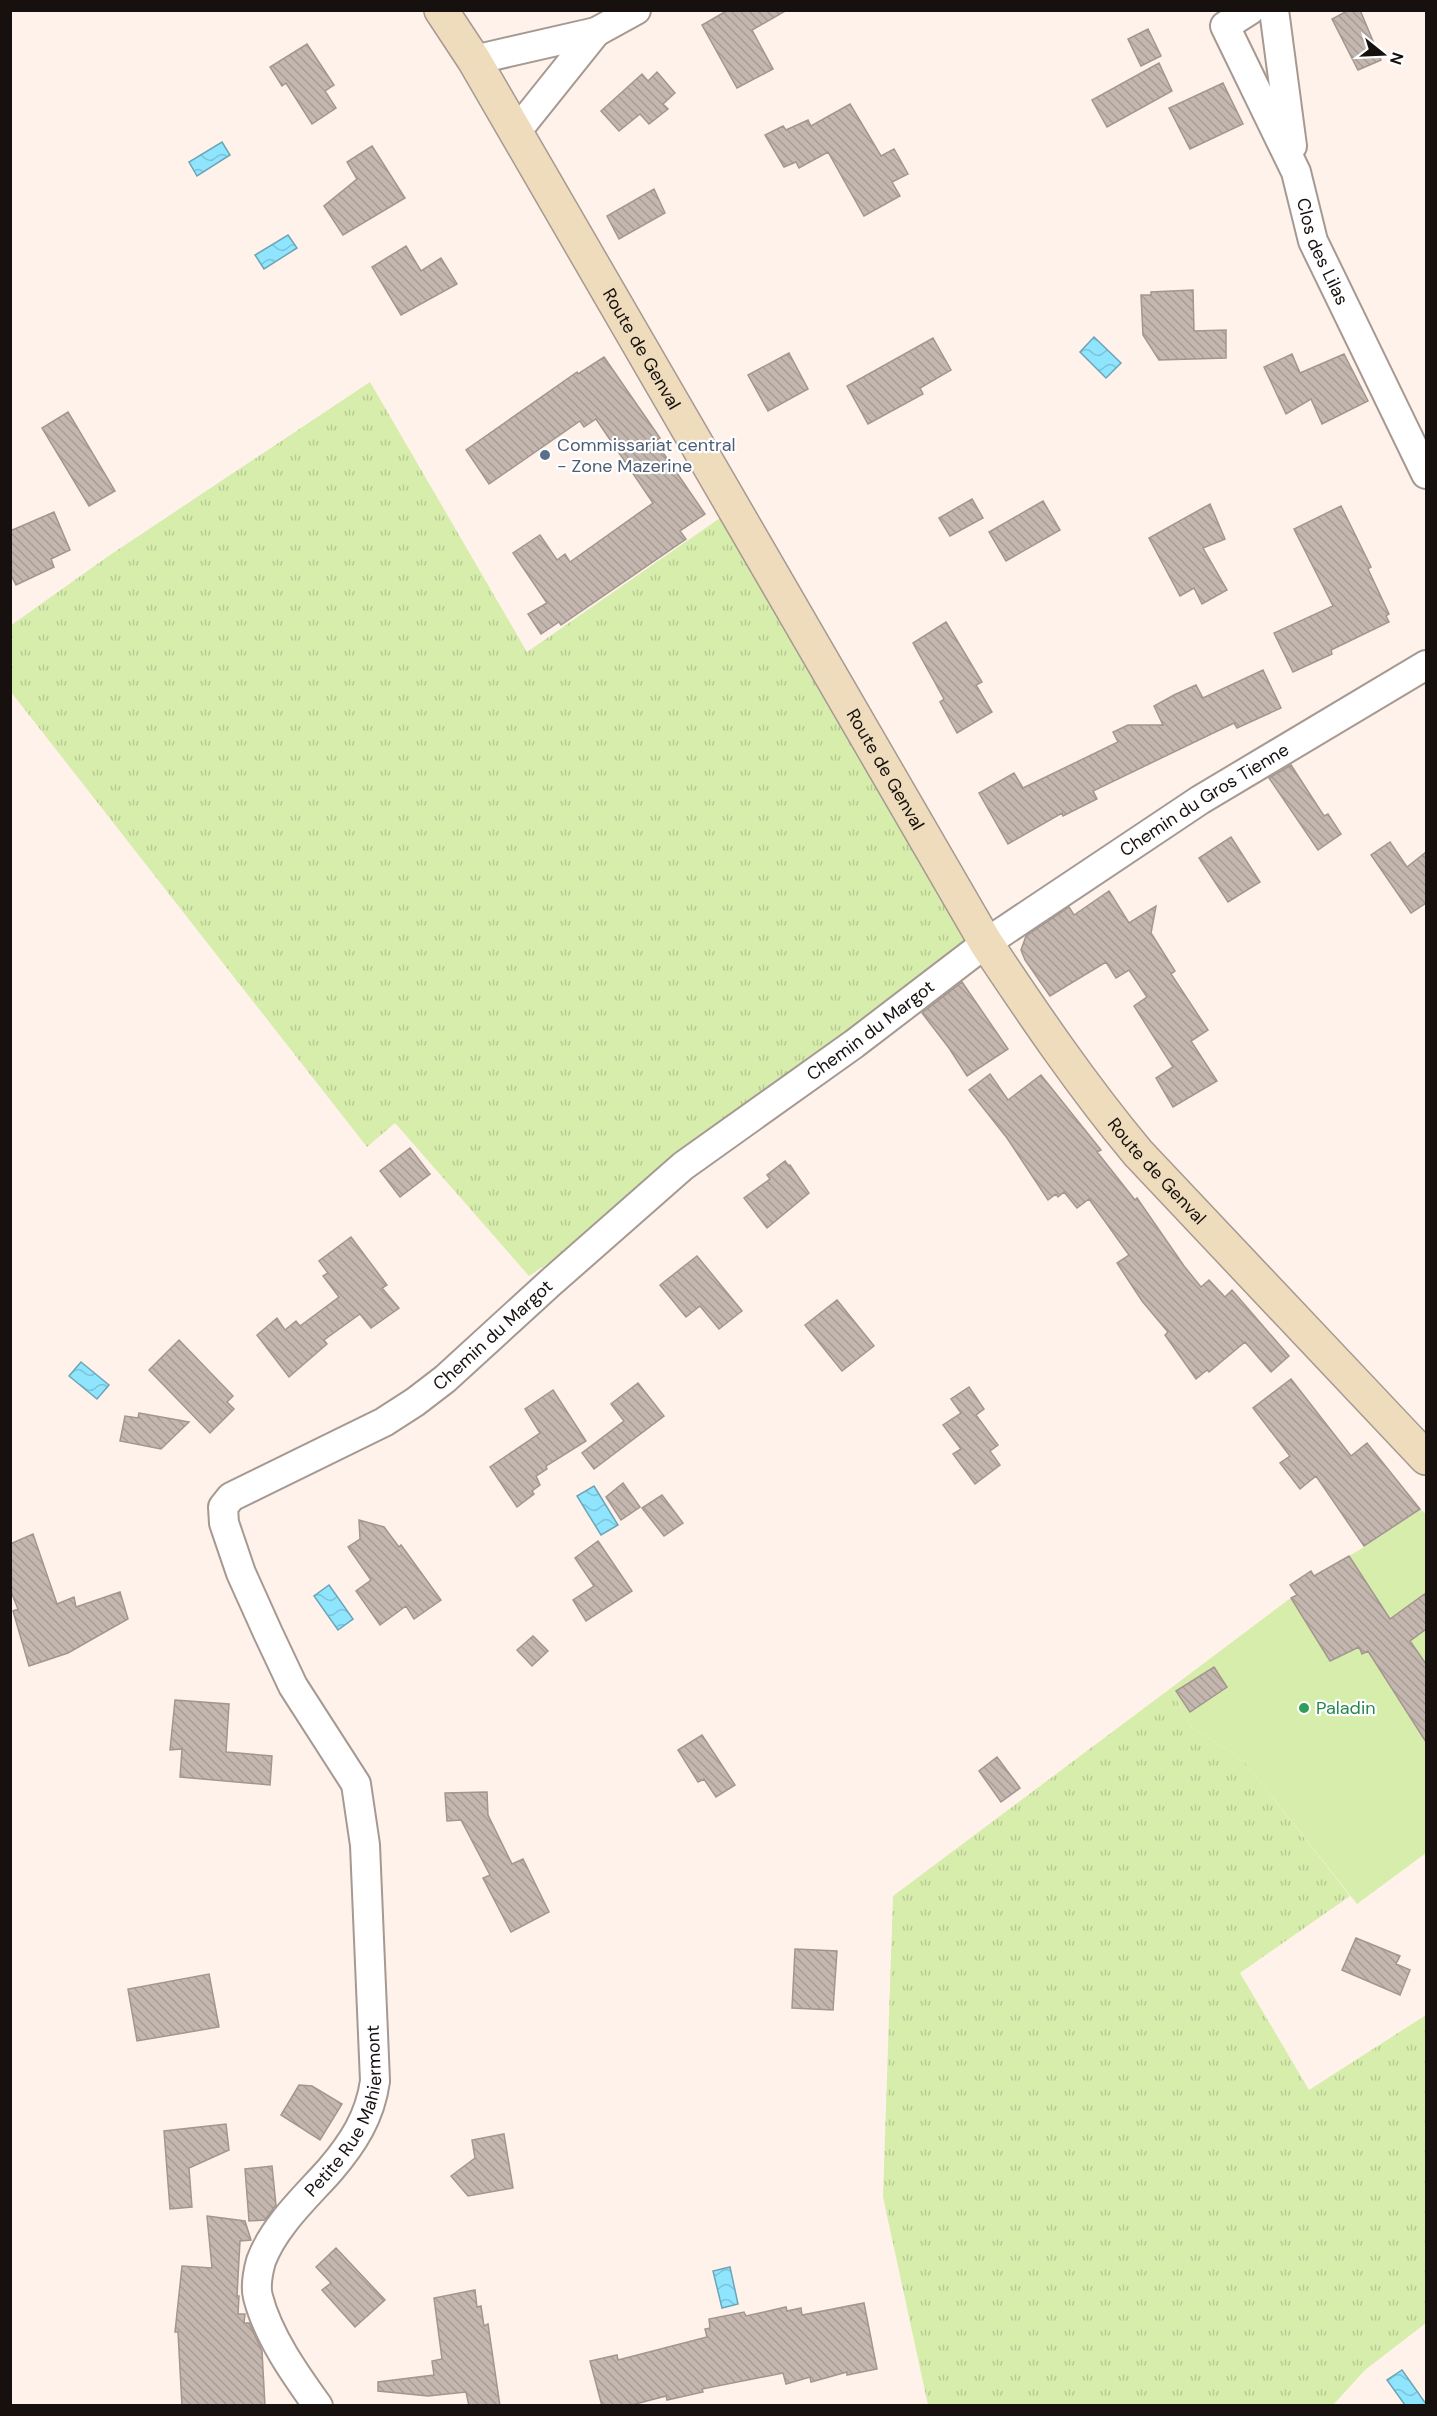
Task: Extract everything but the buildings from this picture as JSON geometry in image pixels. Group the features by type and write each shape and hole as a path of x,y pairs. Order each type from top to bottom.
{"main road":[{"name":"Route de Genval","path":"441,10 474,60 986,942 1095,1102 1138,1153 1426,1458"}],"street":[{"path":"474,60 596,32 636,10"},
{"name":"Clos des Lilas","path":"1250,10 1225,26 1296,172 1313,241 1426,474"},
{"path":"1274,10 1296,172"},
{"path":"516,132 596,32"},
{"name":"Chemin du Gros Tienne","path":"986,942 1200,800 1426,665"},
{"name":"Chemin du Margot","path":"356,1784 293,1686 241,1573 224,1523 223,1507 231,1497 384,1422 416,1402 445,1379 683,1166 854,1044 986,942"},
{"name":"Petite Rue Mahiermont","path":"318,2406 300,2381 271,2329 258,2296 257,2279 261,2261 278,2231 347,2150 365,2122 373,2101 375,2081 365,1845 356,1784"}],"green space":[{"path":"370,382 527,652 720,518 980,950 669,1183 529,1276 395,1123 367,1147 11,692 10,626 110,555"},
{"name":"Paladin","path":"1420,1509 1426,1514 1426,1853 1357,1904 1243,1760 1191,1727 1171,1688 1288,1600 1324,1578 1321,1572 1361,1549"},
{"path":"1171,1688 1191,1727 1243,1760 1350,1896 1240,1973 1309,2090 1426,2015 1426,2323 1365,2370 1333,2405 928,2405 883,2197 893,1896"}],"water":[{"path":"222,142 230,155 197,176 189,162"},
{"path":"288,235 297,248 264,269 255,255"},
{"path":"1094,337 1121,363 1106,378 1080,352"},
{"path":"81,1362 109,1385 97,1399 69,1376"},
{"path":"594,1486 618,1525 601,1535 577,1496"},
{"path":"329,1585 353,1619 338,1630 314,1596"},
{"path":"730,2267 738,2304 722,2308 713,2271"},
{"path":"1402,2370 1426,2405 1405,2405 1387,2380"}],"place":[{"name":"Commissariat central - Zone Mazerine","path":"545,455"},
{"name":"Paladin","path":"1304,1708"}]}
